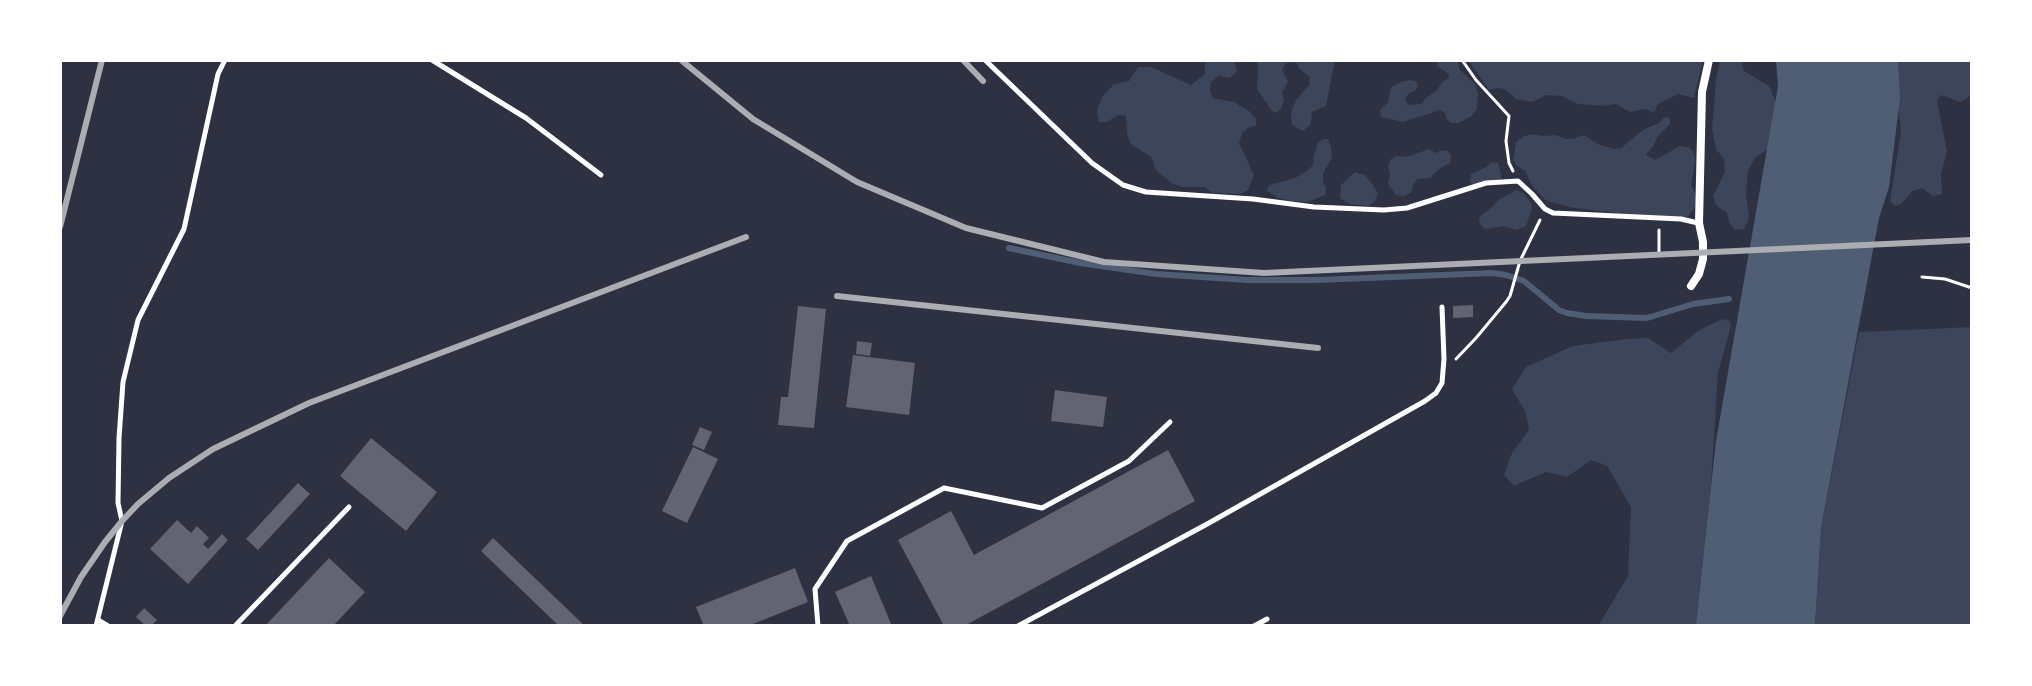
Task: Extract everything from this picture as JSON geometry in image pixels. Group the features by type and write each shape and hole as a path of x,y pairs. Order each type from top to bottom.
{"street":[{"path":"1691,286 1699,274 1703,259 1699,223 1702,92 1709,60"}],"lane":[{"path":"108,626 97,623 122,521 118,503 123,382 138,320 184,229 218,74 225,60"},
{"path":"432,60 526,118 601,175"},
{"path":"985,60 1092,163 1123,185 1146,192 1384,210 1407,208 1486,183 1518,181 1545,209 1553,213 1681,219 1699,223"},
{"path":"1018,626 1209,523 1436,393 1442,383 1443,371 1442,307"},
{"path":"818,626 815,589 847,541 944,488 1042,508 1129,461 1170,422"},
{"path":"235,626 349,507"},
{"path":"1254,626 1267,619"}],"path":[{"path":"1462,60 1509,116 1506,141 1509,163 1518,181"},
{"path":"1443,371 1506,302 1520,261 1545,209"},
{"path":"1659,223 1659,254"},
{"path":"1922,277 1945,279 1972,288"}],"shaded area":[{"path":"1205,60 1234,60 1237,71 1230,78 1219,76 1211,82 1210,91 1213,98 1234,102 1256,119 1256,125 1242,133 1239,143 1254,175 1248,190 1240,194 1213,193 1204,187 1182,187 1171,183 1156,170 1151,157 1131,144 1126,116 1118,115 1107,122 1099,122 1097,110 1102,97 1114,84 1129,81 1138,67 1151,67 1191,85 1205,74"},
{"path":"1257,60 1335,60 1326,106 1312,112 1311,124 1303,131 1292,125 1291,112 1296,100 1309,85 1310,77 1299,69 1296,62 1286,63 1282,70 1288,82 1282,92 1284,100 1281,109 1276,113 1257,89"},
{"path":"1436,60 1458,60 1460,70 1475,84 1477,108 1472,116 1458,123 1451,123 1440,110 1403,122 1381,117 1380,110 1388,102 1391,87 1401,82 1416,81 1418,86 1415,91 1405,99 1408,105 1421,104 1448,79 1449,74 1438,67"},
{"path":"1468,60 1703,60 1694,98 1678,94 1658,104 1654,113 1646,109 1630,112 1616,104 1578,104 1562,96 1546,95 1532,102 1516,99 1505,89 1489,90"},
{"path":"1720,60 1744,60 1744,71 1769,86 1778,108 1772,146 1755,158 1748,171 1746,193 1749,218 1744,229 1735,230 1727,213 1716,205 1713,196 1725,172 1724,159 1716,149 1712,129"},
{"path":"1776,60 1898,60 1900,98 1889,187 1879,218 1821,528 1815,626 1696,626 1716,441 1778,86"},
{"path":"1892,60 1972,60 1972,95 1960,102 1941,95 1937,101 1947,151 1941,174 1942,194 1933,196 1922,188 1913,191 1895,206 1890,202 1901,131"},
{"path":"1667,117 1670,124 1646,155 1655,160 1680,146 1691,149 1695,162 1691,185 1697,204 1687,218 1639,216 1569,207 1545,200 1513,159 1516,142 1524,136 1556,135 1573,139 1584,135 1614,149 1621,148 1643,130"},
{"path":"1328,139 1332,158 1323,173 1325,195 1307,202 1291,201 1267,191 1273,184 1295,178 1308,170 1313,165 1318,142"},
{"path":"1429,149 1435,153 1448,151 1450,163 1430,178 1418,179 1411,193 1396,195 1388,184 1391,159"},
{"path":"1492,162 1498,163 1500,179 1470,182 1471,174"},
{"path":"1355,172 1365,175 1378,194 1369,206 1349,204 1340,198 1341,185"},
{"path":"1517,190 1531,203 1526,226 1517,230 1503,226 1485,229 1479,219 1482,214"},
{"path":"1722,319 1729,321 1731,326 1718,373 1702,626 1598,626 1628,576 1631,507 1607,466 1591,460 1567,477 1546,472 1514,486 1504,475 1512,453 1529,430 1525,411 1512,389 1526,367 1573,346 1648,338 1671,353 1698,331"},
{"path":"1972,327 1972,626 1815,626 1821,528 1859,332"}],"building":[{"path":"1473,305 1473,317 1453,318 1453,306"},
{"path":"798,306 826,309 814,428 778,425 781,397 788,397"},
{"path":"857,341 872,343 870,356 856,354"},
{"path":"853,355 915,363 909,415 846,407"},
{"path":"1055,390 1107,397 1103,427 1051,421"},
{"path":"700,427 712,432 704,450 692,445"},
{"path":"371,438 437,492 406,531 340,476"},
{"path":"693,447 718,459 687,523 662,511"},
{"path":"1168,450 1195,501 964,626 944,626 898,540 951,511 974,555"},
{"path":"298,483 310,494 258,550 246,539"},
{"path":"177,520 191,533 197,526 209,538 203,544 208,549 222,534 228,540 188,584 150,549"},
{"path":"493,538 585,626 559,626 481,551"},
{"path":"329,558 365,592 333,626 265,626"},
{"path":"795,568 808,602 748,626 704,626 696,607"},
{"path":"871,576 892,626 850,626 835,592"},
{"path":"144,608 157,620 151,626 146,626 136,617"}],"waterway":[{"path":"1009,248 1080,263 1156,274 1247,280 1492,273 1524,281 1559,310 1586,316 1647,318 1693,304 1729,299"}],"railway":[{"path":"60,227 102,60"},
{"path":"681,60 753,119 857,182 966,228 1104,262 1264,273 1972,240"},
{"path":"963,60 983,81"},
{"path":"60,616 81,577 122,521 169,478 213,449 309,403 746,237"},
{"path":"837,296 1318,348"}]}
